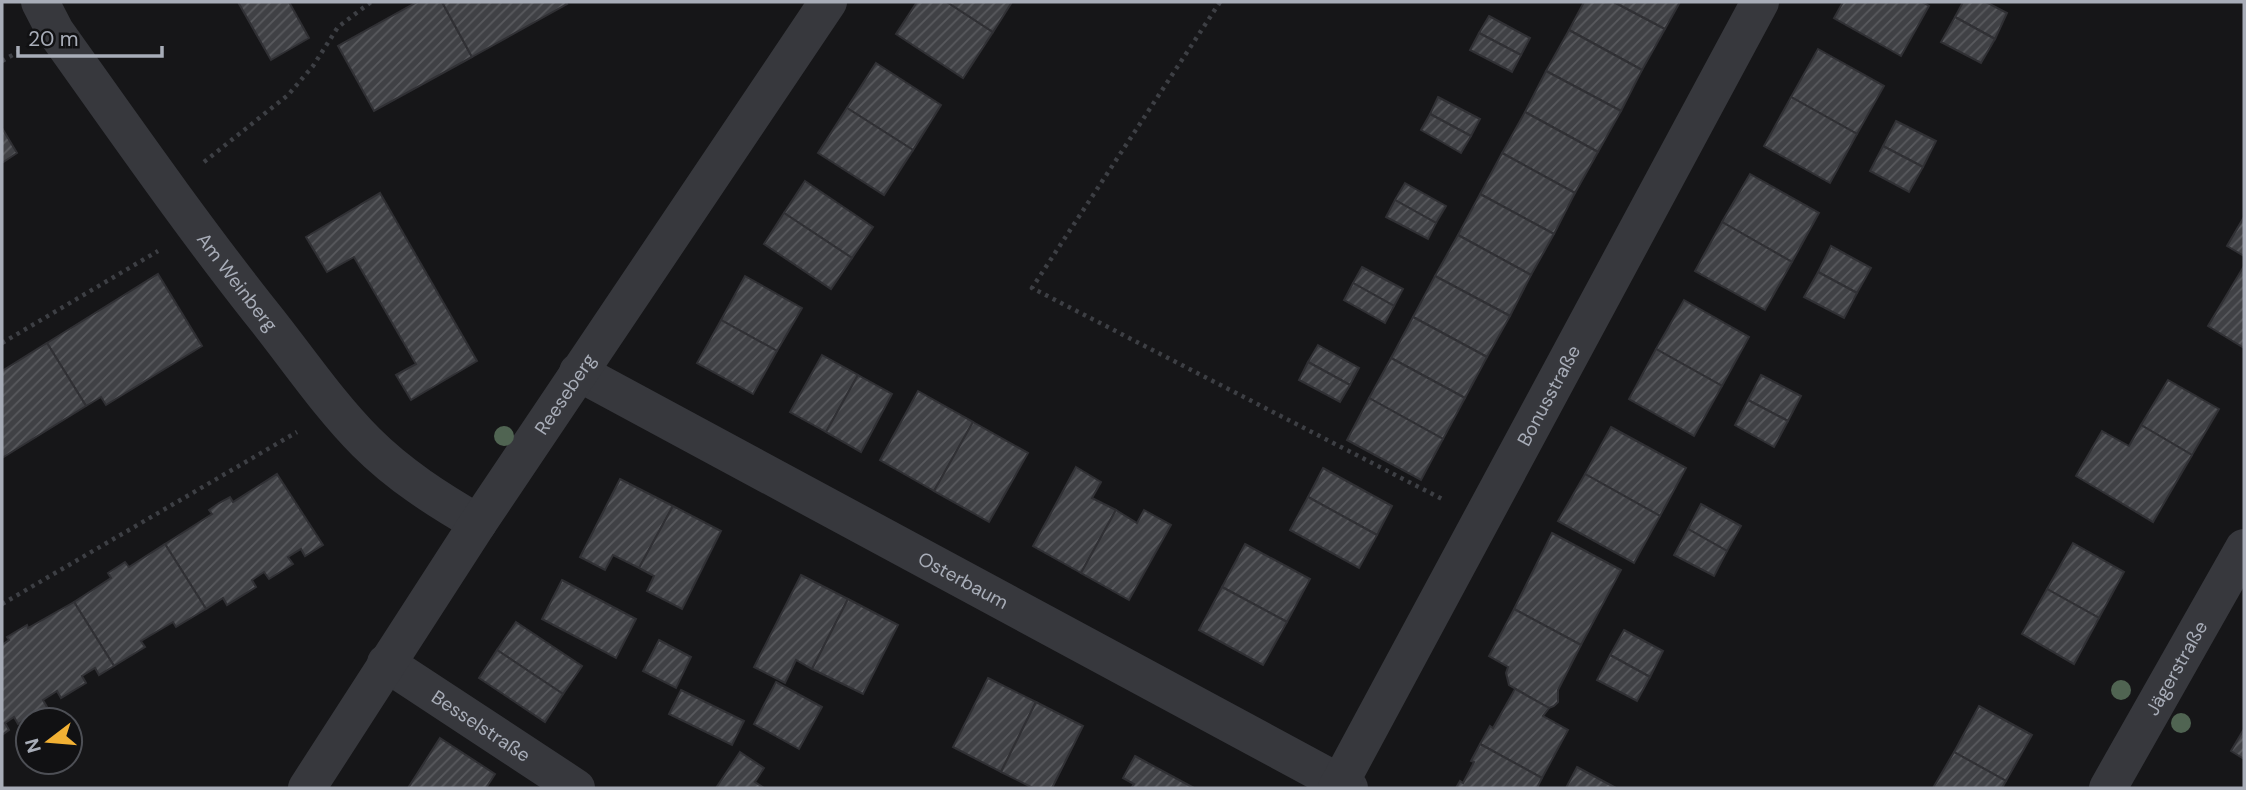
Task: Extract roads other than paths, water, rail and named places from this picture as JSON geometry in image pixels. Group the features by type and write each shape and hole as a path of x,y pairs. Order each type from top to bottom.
{"street":[{"name":"Am Weinberg","path":"40,2 55,31 195,229 337,408 366,442 405,477 478,523"},
{"name":"Reeseberg","path":"307,788 578,372 828,2"},
{"name":"Bonusstraße","path":"1342,787 1482,519 1760,2"},
{"name":"Osterbaum","path":"578,372 1342,787"},
{"name":"Jägerstraße","path":"2108,788 2244,548"},
{"name":"Besselstraße","path":"387,663 576,788"}]}
